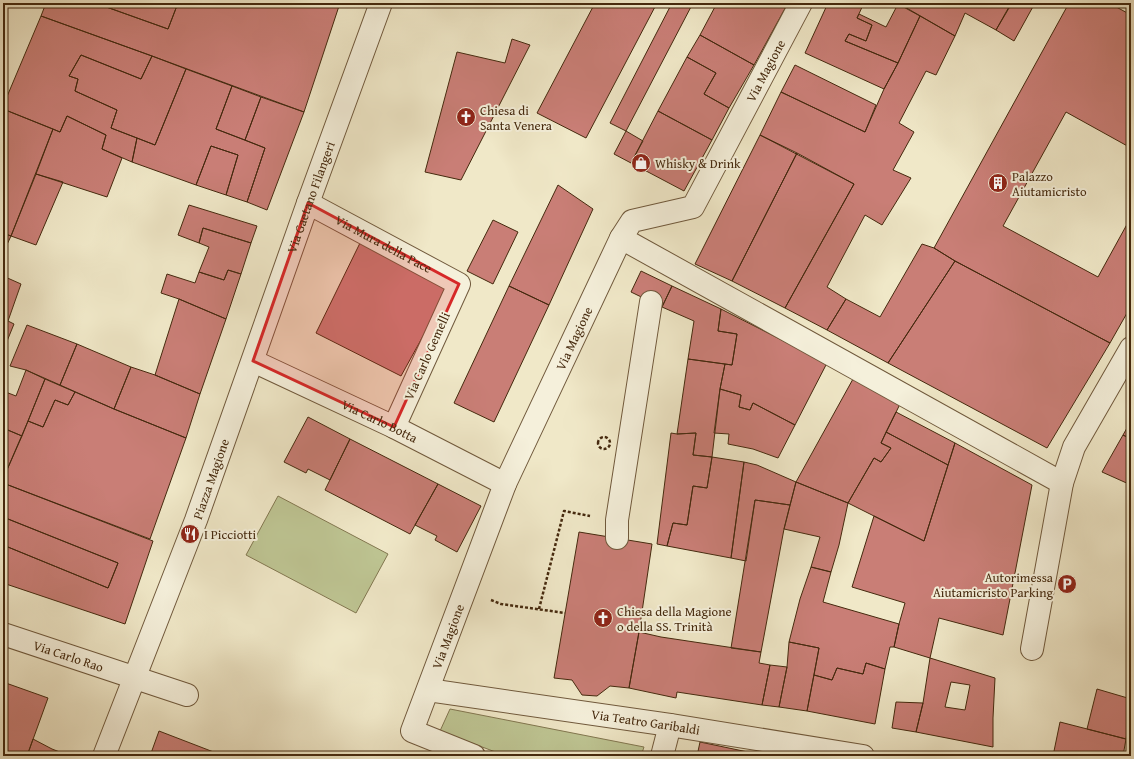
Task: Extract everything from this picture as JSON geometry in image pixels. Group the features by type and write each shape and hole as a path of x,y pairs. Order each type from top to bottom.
{"street":[{"name":"Via Gaetano Filangeri","path":"242,392 308,202 381,3"},
{"name":"Via Magione","path":"474,756 412,731 506,484 621,238 632,221 693,207 801,3"},
{"name":"Via Mura della Pace","path":"308,202 459,284"},
{"path":"621,238 1062,483"},
{"name":"Via Carlo Gemelli","path":"394,427 459,284"},
{"path":"617,538 618,520 651,302"},
{"path":"1032,649 1062,483 1074,447 1131,348"},
{"name":"Via Carlo Botta","path":"253,361 394,427 506,484"},
{"name":"Piazza Magione","path":"104,756 196,520 242,392"},
{"name":"Via Carlo Rao","path":"3,634 188,695"},
{"name":"Via Teatro Garibaldi","path":"428,690 670,725 863,756"},
{"path":"662,756 670,725"}],"path":[{"path":"540,609 564,511 595,517"},
{"path":"464,591 501,604 565,612"}],"highlighted area":[{"path":"308,203 459,284 394,427 253,361"}],"green space":[{"path":"278,496 388,554 356,613 246,555"},
{"path":"450,709 644,747 641,756 506,756 440,731"}],"building":[{"path":"46,3 99,3 98,4 168,29 178,3 340,3 304,112 41,16"},
{"path":"178,3 168,29 98,4"},
{"path":"595,3 657,3 586,138 537,113"},
{"path":"672,3 693,3 626,131 610,123"},
{"path":"717,3 788,3 754,65 700,35"},
{"path":"828,3 864,3 857,18 872,25 866,41 849,34 845,41 898,63 884,89 805,53"},
{"path":"898,3 1006,3 1010,5 996,30 965,13 955,36"},
{"path":"1012,3 1035,3 1014,41 996,30"},
{"name":"Palazzo Aiutamicristo","path":"1069,3 1109,3 1131,15 1131,148 1066,112 1003,226 1098,277 1131,217 1131,306 1110,343 955,261 934,248"},
{"path":"898,4 920,16 898,63 845,41 849,34 866,41 872,25 857,18 859,14 886,27"},
{"path":"41,16 152,56 141,79 81,55 69,76 78,79 75,91 117,110 111,128 137,138 132,162 102,149 106,135 67,116 60,132 3,109"},
{"path":"920,16 955,36 936,75 926,71 899,123 914,132 893,170 911,178 882,225 865,215 827,287 846,299 827,330 785,308 854,184 760,135 781,92 865,132 884,89"},
{"path":"700,35 754,65 729,108 704,94 716,73 687,57"},
{"name":"Chiesa di Santa Venera","path":"512,39 530,45 461,180 425,172 457,52 505,63"},
{"path":"81,55 141,79 152,56 186,69 155,145 111,128 117,110 75,91 78,79 69,76"},
{"path":"687,57 716,73 704,94 729,108 712,140 658,111"},
{"path":"795,65 876,105 865,132 781,92"},
{"path":"186,69 232,86 216,129 265,148 247,202 226,195 238,155 211,146 196,185 132,162 137,138 155,145"},
{"path":"232,86 261,97 245,140 216,129"},
{"path":"261,97 304,112 267,210 247,202 265,148 245,140"},
{"path":"3,109 53,129 11,236 3,233"},
{"path":"658,111 712,140 684,191 631,163"},
{"path":"67,116 106,135 102,149 122,158 107,197 36,174 53,129 60,132"},
{"path":"626,131 643,141 631,163 614,154"},
{"path":"760,135 797,153 732,281 695,264"},
{"path":"211,146 238,155 226,195 196,185"},
{"path":"797,153 854,184 785,308 732,281"},
{"path":"36,174 63,182 36,245 11,236"},
{"path":"558,185 593,209 549,305 509,286"},
{"path":"189,205 257,226 251,243 203,228 199,243 178,235"},
{"path":"493,220 518,232 493,284 467,271"},
{"path":"203,228 251,243 241,274 228,270 224,280 199,272 209,247 199,243"},
{"path":"3,233 11,236 3,253"},
{"path":"360,243 449,289 401,376 316,333"},
{"path":"922,244 934,248 955,261 888,363 827,330 846,299 880,317"},
{"path":"955,261 1110,343 1047,448 888,363"},
{"path":"228,270 241,274 226,319 161,293 167,274 195,283 199,272 224,280"},
{"path":"641,271 672,286 662,307 631,292"},
{"path":"3,276 21,284 8,321 14,324 3,351"},
{"path":"509,286 549,305 494,422 454,403"},
{"path":"672,286 721,309 718,331 737,334 732,365 688,359 694,321 662,307"},
{"path":"179,299 226,319 200,394 155,375"},
{"path":"721,309 827,363 795,425 753,403 750,410 739,407 741,395 720,389 725,364 732,365 737,334 718,331"},
{"path":"27,325 77,344 60,385 26,370 10,366"},
{"path":"77,344 131,367 114,409 60,385"},
{"path":"688,359 725,364 720,389 712,457 693,455 696,433 677,434"},
{"path":"131,367 155,375 200,394 186,438 114,409"},
{"path":"26,370 45,379 22,436 3,428 3,391 16,396"},
{"path":"45,379 75,392 68,405 55,400 43,427 28,421"},
{"path":"853,379 901,402 881,443 891,448 881,462 874,458 848,503 796,482"},
{"path":"720,389 741,395 739,407 750,410 753,403 795,425 778,458 753,449 728,444 729,434 714,433"},
{"path":"75,392 186,438 150,539 3,483 3,479 28,421 43,427 55,400 68,405"},
{"path":"896,412 955,443 948,465 886,432"},
{"path":"308,417 350,439 330,480 308,469 306,473 284,462"},
{"path":"1131,421 1131,439 1123,435"},
{"path":"3,428 22,436 3,479"},
{"path":"886,432 948,465 924,541 848,503 874,458 881,462 891,448 881,443"},
{"path":"671,433 696,433 693,455 712,457 707,488 693,486 687,525 673,523 667,546 657,544"},
{"path":"1123,435 1131,439 1131,485 1102,472"},
{"path":"350,439 438,484 410,534 325,490"},
{"path":"955,443 1032,485 1003,635 939,618 930,658 894,647 905,603 852,587 874,516 924,541"},
{"path":"712,457 744,462 731,558 667,546 673,523 687,525 693,486 707,488"},
{"path":"744,462 757,465 796,482 790,505 755,500 746,561 731,558"},
{"path":"796,482 848,503 839,545 831,572 811,567 820,537 784,529"},
{"path":"3,483 153,541 125,624 3,583 3,545 108,588 118,563 3,517"},
{"path":"438,484 481,506 457,552 435,540 437,536 415,525"},
{"path":"755,500 790,505 784,529 761,652 731,648"},
{"path":"3,517 118,563 108,588 3,545"},
{"name":"Chiesa della Magione o della SS. Trinità","path":"579,532 652,544 629,688 610,686 597,696 582,695 572,680 554,678"},
{"path":"811,567 831,572 823,602 899,624 894,647 890,647 885,669 866,663 863,674 837,668 832,680 814,675 819,648 789,642 800,599"},
{"path":"639,632 661,637 761,652 759,663 770,665 762,705 677,692 676,698 629,688"},
{"path":"789,642 819,648 807,711 779,707 787,667"},
{"path":"930,658 995,678 993,747 916,732 923,703","holes":["951,682 970,685 965,710 945,707"]},
{"path":"866,663 885,669 875,724 807,711 814,675 832,680 837,668 863,674"},
{"path":"770,665 787,667 779,707 762,705"},
{"path":"3,682 48,698 27,756 18,756 3,751"},
{"path":"1097,689 1131,699 1126,739 1087,729"},
{"path":"896,702 923,703 916,732 892,728"},
{"path":"1131,706 1131,735 1127,735"},
{"path":"1060,722 1126,739 1123,756 1053,756"},
{"path":"159,731 224,756 150,756"},
{"path":"33,739 52,749 70,756 27,756"},
{"path":"700,742 767,756 697,756"}],"place":[{"name":"Chiesa di Santa Venera","path":"466,117"},
{"name":"Whisky & Drink","path":"641,163"},
{"name":"Palazzo Aiutamicristo","path":"998,183"},
{"name":"I Picciotti","path":"190,534"},
{"name":"Autorimessa Aiutamicristo Parking","path":"1067,584"},
{"name":"Chiesa della Magione o della SS. Trinità","path":"603,618"}]}
